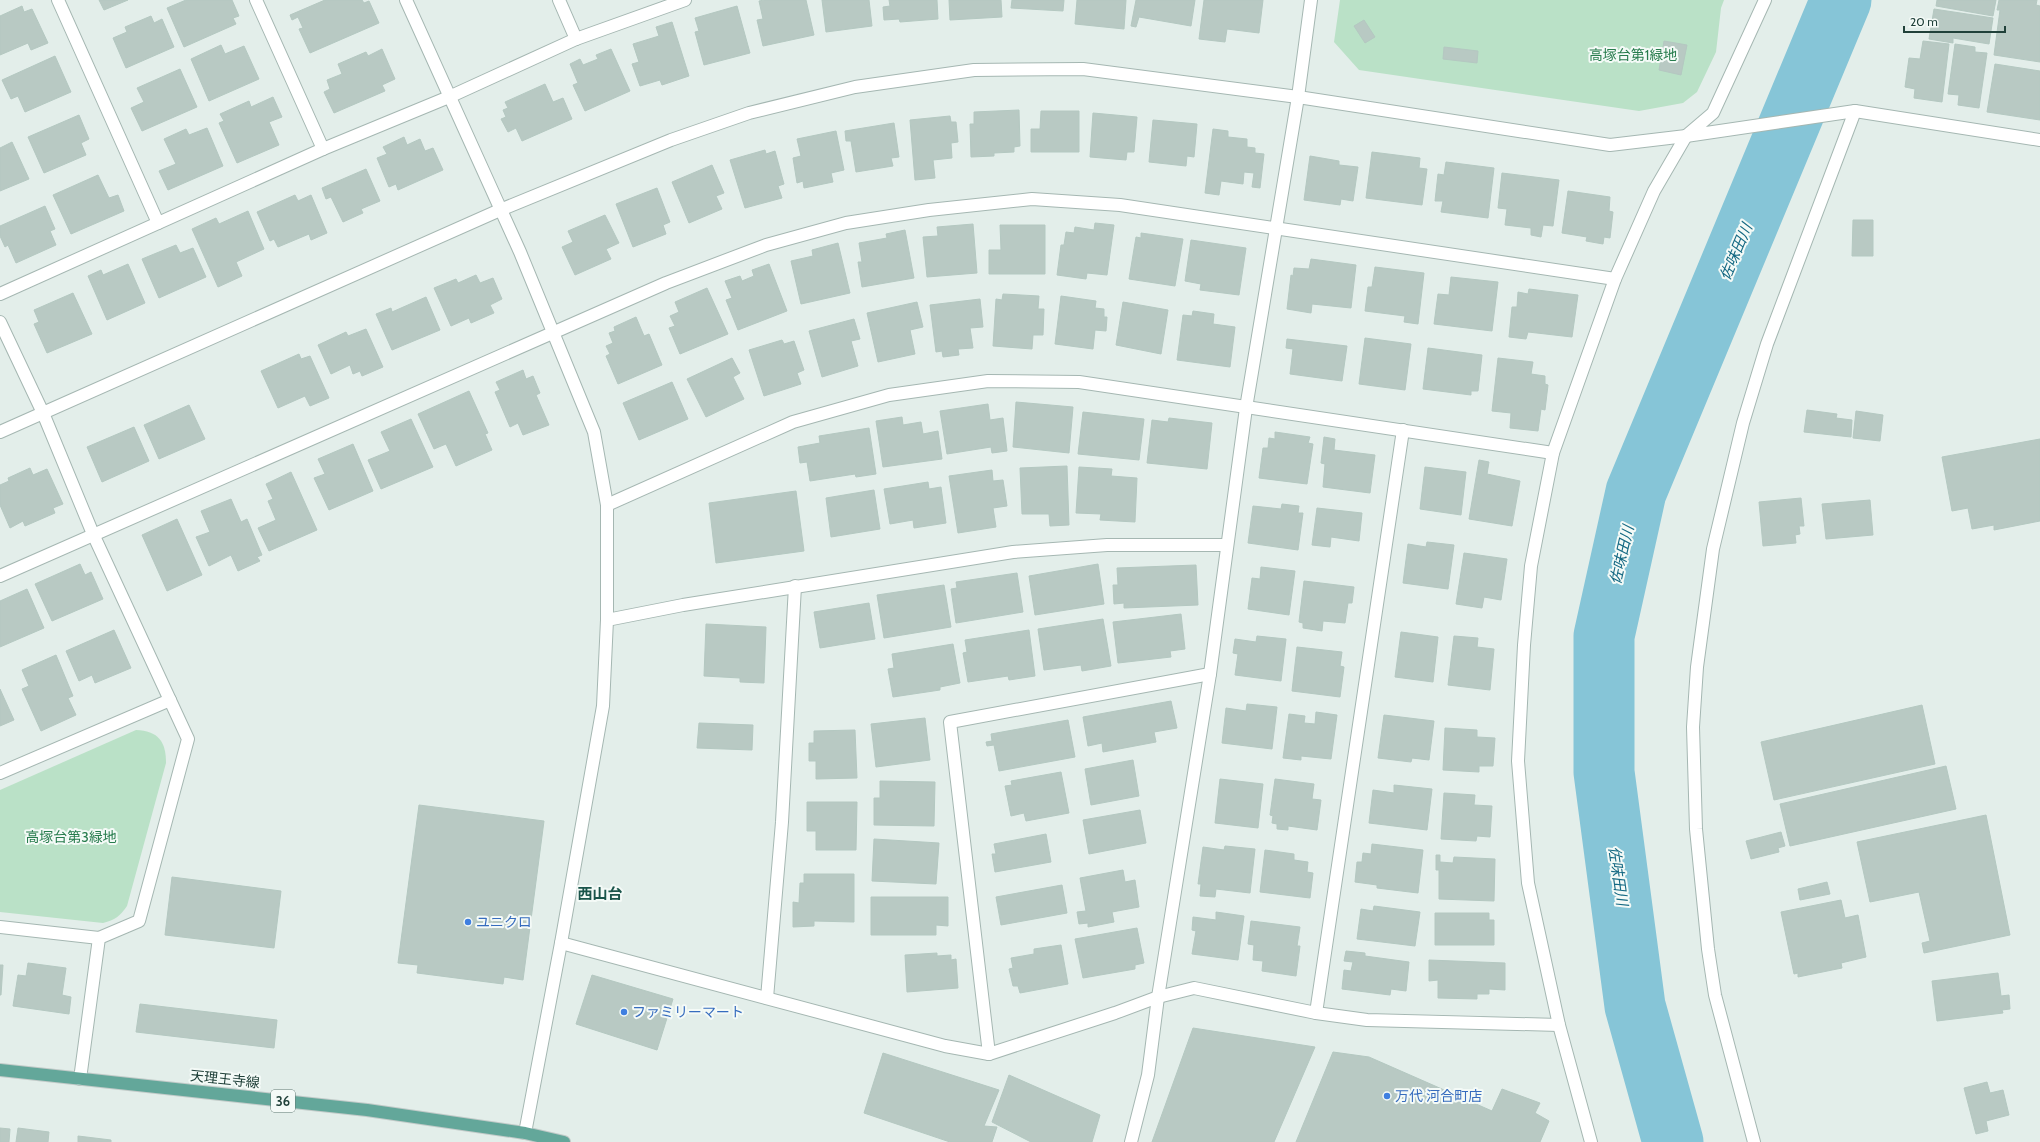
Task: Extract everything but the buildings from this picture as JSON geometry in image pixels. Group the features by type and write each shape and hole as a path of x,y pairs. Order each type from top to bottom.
{"main road":[{"name":"天理王寺線","path":"0,1070 367,1110 525,1133 564,1142"}],"street":[{"path":"58,0 158,223"},
{"path":"256,0 323,149"},
{"path":"406,0 448,97 500,210 594,432 607,505 608,620 603,706 562,943 525,1133"},
{"path":"559,0 576,39"},
{"path":"0,294 323,149 448,97 576,39 684,0"},
{"path":"1131,1142 1148,1075 1158,997 1210,674 1226,545 1246,408 1298,97 1311,0"},
{"path":"1591,1142 1560,1025 1528,884 1518,761 1524,645 1531,566 1553,453 1615,279 1654,191 1686,136 1713,113 1765,0"},
{"path":"0,432 500,210 671,140 749,113 855,87 959,72 974,70 1083,69 1298,97 1610,145 1686,136 1855,111 2040,140"},
{"path":"1754,1142 1716,995 1708,949 1696,829 1693,727 1697,667 1713,549 1743,423 1767,344 1855,111"},
{"path":"0,576 666,283 766,245 846,223 929,210 1032,199 1120,205 1615,279"},
{"path":"0,322 43,413 93,534 188,739 139,921 99,938 0,927"},
{"path":"607,505 793,422 889,394 988,381 1079,382 1553,453"},
{"path":"1316,1013 1403,430"},
{"path":"608,620 795,586 1014,552 1108,545 1226,545"},
{"path":"767,998 782,822 795,586"},
{"path":"989,1054 950,722 1210,674"},
{"path":"0,773 170,700"},
{"path":"80,1079 99,938"},
{"path":"562,943 946,1046 989,1054 1115,1013 1158,997 1194,988 1316,1013 1367,1020 1560,1025"}],"green space":[{"name":"高塚台第1緑地","path":"1340,0 1724,0 1721,8 1716,52 1697,92 1683,103 1639,111 1359,70 1334,42"},
{"name":"高塚台第3緑地","path":"136,730 150,732 159,739 166,755 166,763 127,906 114,919 103,923 0,912 0,790"}],"waterway":[{"name":"佐味田川","path":"1673,1142 1635,1006 1604,772 1604,636 1636,492 1841,0"}],"place":[{"name":"ユニクロ","path":"468,922"},
{"name":"ファミリーマート","path":"624,1012"},
{"name":"万代 河合町店","path":"1387,1096"}],"district":[{"name":"西山台","path":"600,894"}]}
